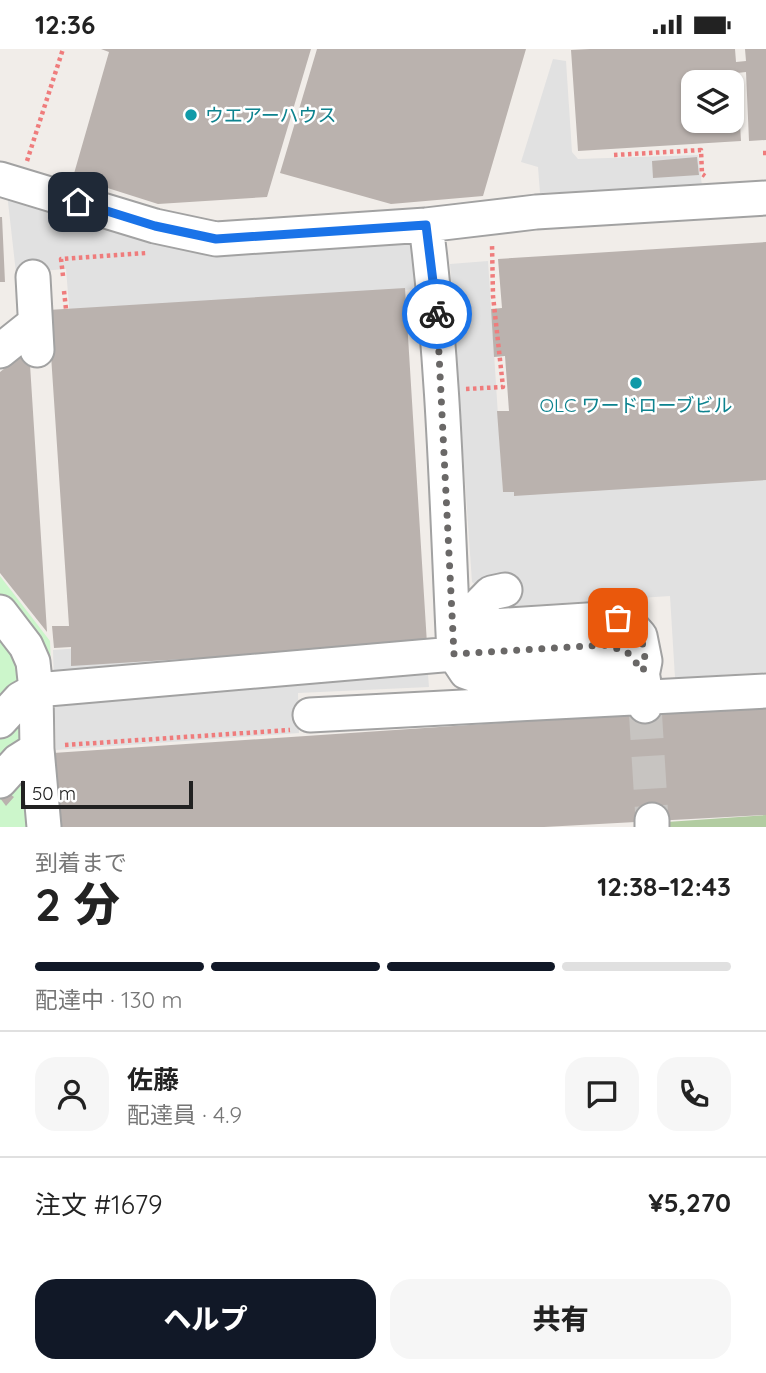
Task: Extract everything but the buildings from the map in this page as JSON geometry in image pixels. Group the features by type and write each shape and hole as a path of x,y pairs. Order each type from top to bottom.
{"lane":[{"path":"12,174 155,226 216,239 426,225 536,212 766,198"},
{"path":"426,225 436,305 442,390 454,643"},
{"path":"0,351 36,337 33,277"},
{"path":"454,643 491,593 505,590"},
{"path":"0,612 26,646 33,662 45,747 44,827"},
{"path":"0,721 20,699 36,690 454,643 607,645 627,652 644,692"},
{"path":"307,722 644,692 766,691"},
{"path":"0,781 18,761 45,747"}],"path":[{"path":"12,174 63,49"},
{"path":"614,155 701,150 702,174 713,183"},
{"path":"65,309 61,258 149,253 155,226"},
{"path":"442,390 503,387 493,296"},
{"path":"45,747 307,722"}],"green space":[{"path":"0,576 50,641 57,827 0,827"},
{"path":"766,815 766,827 667,827 667,822"}],"shaded area":[{"path":"553,59 566,61 572,152 578,159 698,155 702,186 540,193 538,167 521,162"},
{"path":"7,193 202,250 411,239 416,289 70,318 66,269 16,273"},
{"path":"488,261 503,492 766,480 766,672 675,678 670,596 502,607 472,582 450,264"},
{"path":"424,624 429,687 298,693 299,733 56,750 53,650"}],"tunnel":[{"path":"645,706 652,820"}],"way so far":[{"path":"437,314 454,654 607,645 627,652 643,671 646,661 640,636 627,621 618,618"}],"place":[{"name":"ウエアーハウス","path":"191,115"},
{"name":"OLC ワードローブビル","path":"636,383"}],"route":[{"path":"78,202 155,226 216,239 426,225 437,314"}]}
